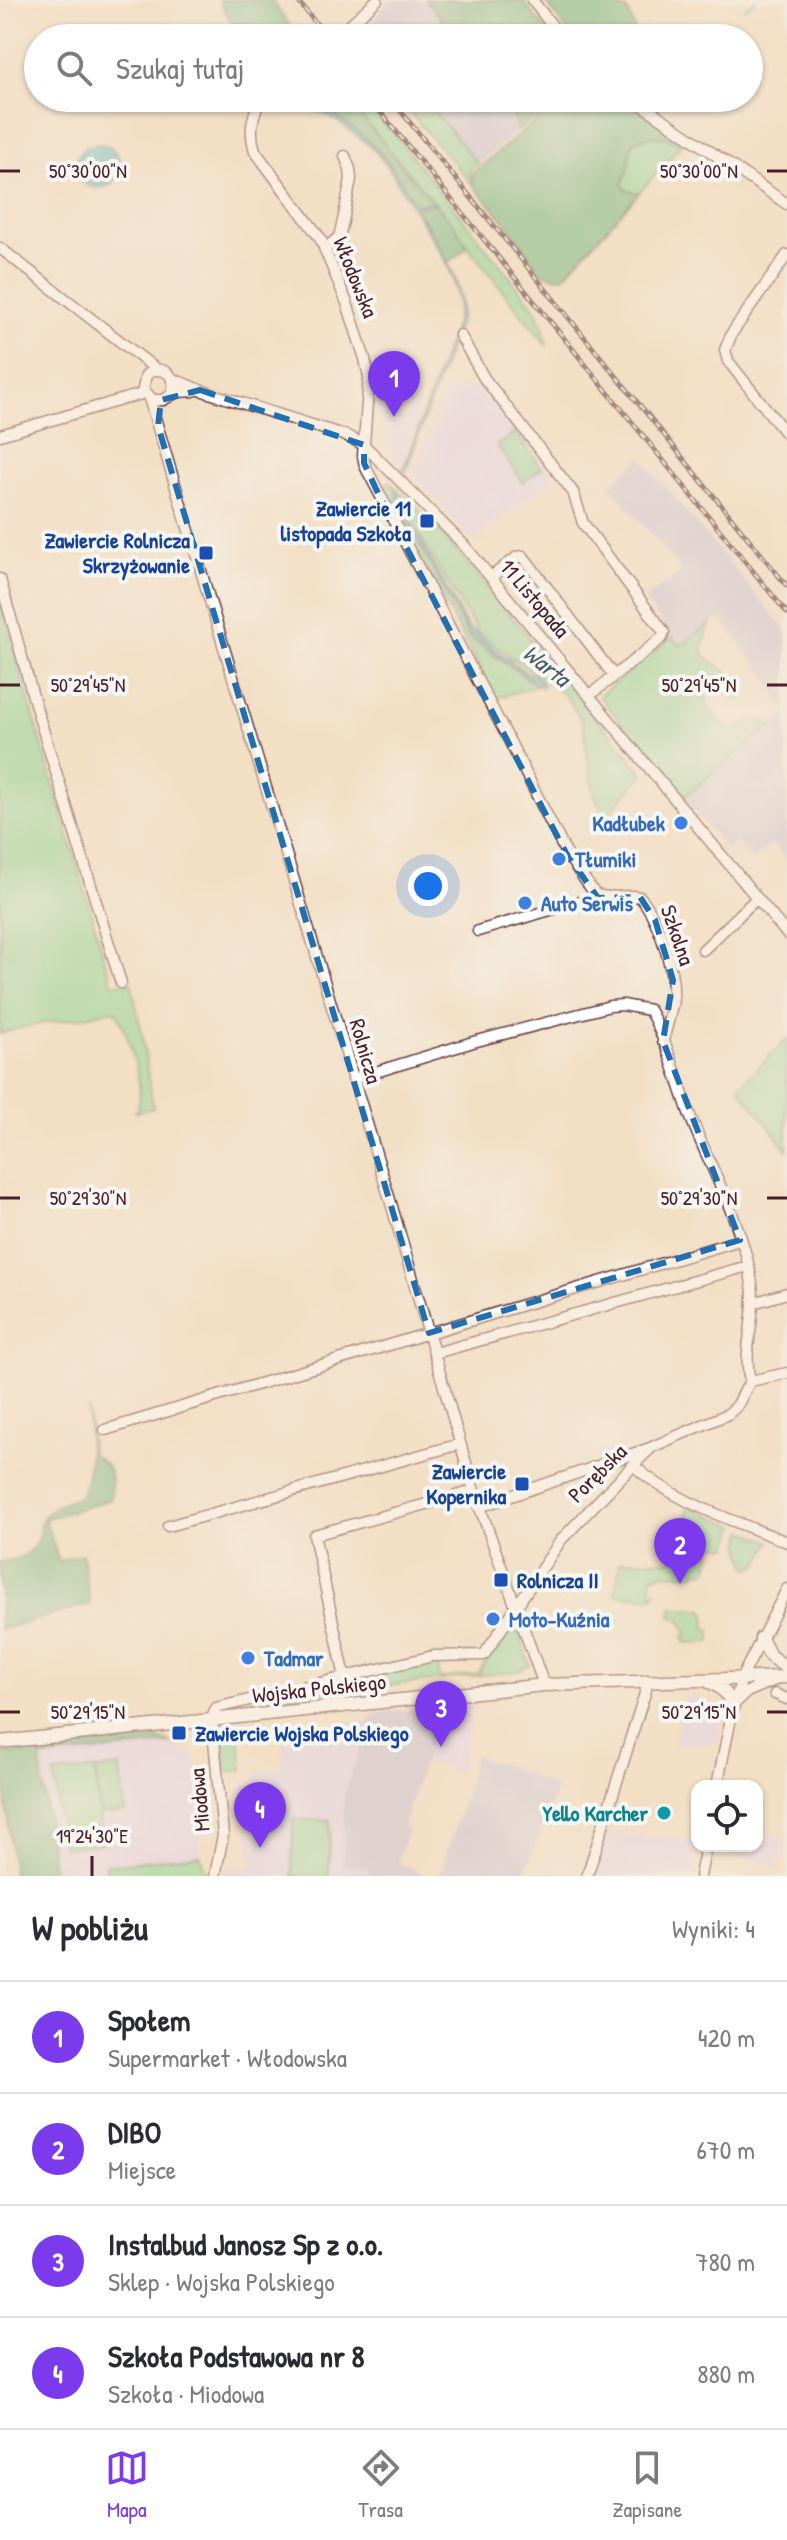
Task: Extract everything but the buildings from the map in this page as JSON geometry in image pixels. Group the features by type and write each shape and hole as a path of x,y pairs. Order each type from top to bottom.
{"main road":[{"path":"761,1638 770,1656 787,1674"},
{"name":"Wojska Polskiego","path":"0,1742 544,1685 787,1674"},
{"path":"700,1679 722,1689 733,1708"}],"street":[{"path":"350,24 377,0"},
{"path":"532,0 551,24"},
{"name":"Włodowska","path":"256,112 251,136 255,151 326,248 347,303 368,368 364,445"},
{"path":"652,112 787,204"},
{"path":"326,248 339,237 343,221 351,179 345,156"},
{"path":"0,248 157,370 166,371 173,379 347,436 364,445 363,461 370,477 566,853 595,894 602,898"},
{"path":"787,255 732,333 725,350 728,361 787,435"},
{"path":"460,335 484,378 573,492 583,523 664,632 662,638 590,695"},
{"path":"131,350 144,378 147,396"},
{"path":"111,402 157,370"},
{"path":"166,397 173,379"},
{"path":"0,435 111,402 200,390"},
{"name":"Rolnicza","path":"147,396 474,1491 544,1685"},
{"name":"Rolnicza","path":"158,426 166,397"},
{"name":"11 Listopada","path":"364,445 463,544 787,934"},
{"path":"370,477 392,471"},
{"path":"491,577 517,557 523,556 614,676"},
{"path":"0,579 121,983"},
{"name":"Szkolna","path":"602,898 640,897 655,920 673,980 673,998 663,1041"},
{"path":"478,931 602,898"},
{"path":"703,950 757,898"},
{"path":"353,1079 473,1042 610,1006 649,1010 714,1167 748,1266 753,1303 747,1362 750,1381 787,1373"},
{"path":"105,1430 740,1240"},
{"path":"435,1353 748,1266"},
{"path":"753,1303 787,1293"},
{"name":"Porębska","path":"345,1677 433,1656 484,1655 561,1540 633,1465 652,1447 728,1414 737,1406 750,1381"},
{"path":"168,1526 460,1444"},
{"path":"479,1507 652,1447"},
{"path":"633,1465 659,1487 680,1498 787,1542"},
{"path":"212,1719 214,1710 222,1705 345,1677 314,1535 474,1491"},
{"path":"718,1780 742,1677 787,1589"},
{"path":"733,1708 740,1698 753,1689 787,1674"},
{"path":"587,1876 646,1690 646,1680"},
{"path":"775,1694 787,1699"},
{"name":"Miodowa","path":"212,1719 223,1835 215,1876"},
{"path":"700,1876 705,1852"}],"highlighted area":[{"path":"200,390 364,445 364,463 376,489 566,853 598,898 640,897 655,920 673,980 663,1041 740,1240 429,1333 158,426 161,400"}],"shaded area":[{"path":"388,0 426,0 446,24 372,24"},
{"path":"435,112 512,112 517,131 478,164"},
{"path":"446,387 485,388 555,478 473,541 414,476"},
{"path":"419,392 414,431 400,462 393,460 376,397"},
{"path":"641,457 787,632 787,712 759,667 720,617 679,647 644,599 682,571 610,486"},
{"path":"787,713 787,861 772,843 752,860 737,842 726,850 683,797"},
{"path":"687,1692 720,1708 723,1713 718,1742 673,1745"},
{"path":"473,1702 460,1772 423,1760 434,1726 432,1707"},
{"path":"432,1707 434,1726 403,1827 408,1829 397,1862 428,1876 371,1876 368,1868 343,1865 344,1795 373,1714 411,1709 416,1713 427,1712"},
{"path":"370,1720 344,1795 343,1865 368,1868 371,1876 226,1876 228,1868 254,1865 250,1859 245,1792 241,1787 255,1783 254,1773 259,1773 259,1770 286,1767 282,1765 281,1756 284,1755 282,1730"},
{"path":"173,1743 196,1758 201,1808 200,1855 107,1864 107,1876 54,1876 40,1758"},
{"path":"474,1755 521,1771 557,1788 524,1876 439,1876 468,1785"},
{"path":"763,1832 786,1839 778,1868 727,1852 763,1852"},
{"path":"606,1833 691,1841 691,1852 696,1852 693,1876 593,1876"}],"green space":[{"path":"219,0 271,0 289,24 233,24"},
{"path":"426,0 522,0 542,24 446,24"},
{"path":"544,0 601,0 628,11 633,24 562,24"},
{"path":"328,112 356,112 432,201 418,205 414,203 391,165 371,142"},
{"path":"356,112 376,112 534,307 547,346 468,247 454,225"},
{"path":"409,112 435,112 478,164 469,170 473,185"},
{"path":"512,112 540,112 517,131"},
{"path":"546,112 643,112 686,140 680,146 669,139 649,137 633,144 622,184 626,190 639,193 563,277 542,273 507,224 473,185 472,174"},
{"path":"662,137 680,146 639,193 626,190 622,184 633,144 638,140"},
{"path":"435,204 468,247 448,262 415,207"},
{"path":"515,432 542,468 523,482 497,446"},
{"path":"390,482 396,489 399,508 469,637 537,686 496,698 382,487"},
{"path":"400,492 461,556 644,774 603,820 591,780 583,723 566,696 477,632 412,522"},
{"path":"0,601 112,984 131,982 153,1108 135,1112 139,1103 138,1077 131,1047 116,1011 38,1024 0,1034"},
{"path":"710,624 702,648 704,656 727,673 740,697 732,696 718,682 712,683 705,691 711,710 719,721 731,727 738,728 754,721 773,724 683,797 599,696 672,637 680,646"},
{"path":"787,1039 787,1150 739,1087"},
{"path":"88,1407 91,1454 104,1463 110,1472 111,1499 45,1519 59,1561 82,1554 90,1604 0,1630 0,1562 30,1551 45,1515 56,1506 80,1497 88,1464"},
{"path":"689,1506 736,1526 729,1547 713,1545 708,1568 704,1572 652,1576 651,1592 656,1592 652,1598 615,1595 622,1561 673,1560"},
{"path":"744,1531 771,1541 759,1564 749,1569 741,1547"},
{"path":"672,1607 703,1610 706,1629 711,1629 711,1642 686,1643 683,1637 688,1634 679,1618 671,1617"},
{"path":"507,1630 518,1631 530,1665 518,1671 270,1699 438,1662 439,1679 478,1674"},
{"path":"238,1728 243,1770 226,1772 221,1730"},
{"path":"147,1738 173,1743 40,1758 54,1876 13,1876 2,1754"},
{"path":"120,1767 125,1812 101,1815 96,1770"},
{"path":"94,1769 103,1843 63,1848 54,1774"},
{"path":"293,1820 330,1820 329,1876 292,1876"},
{"path":"200,1855 207,1876 107,1876 106,1865"}],"water":[{"path":"318,112 333,114 368,141 390,164 414,203 418,205 432,201 435,204 416,207 453,272 457,286 461,316 405,473 403,470 456,322 459,302 452,275 441,253 387,165 371,147 327,115"},
{"path":"98,144 113,151 120,166 113,181 98,188 83,181 76,166 83,151"},
{"path":"397,487 402,506 468,628 527,673 534,675 543,684 542,687 469,635 399,506"}],"waterway":[{"path":"744,9 755,0"}],"railway":[{"path":"297,0 317,24"},
{"path":"380,112 787,613"},
{"path":"401,112 787,586"}],"place":[{"name":"Społem","path":"394,417"},
{"name":"Zawiercie 11 listopada Szkoła","path":"427,521"},
{"name":"Zawiercie Rolnicza Skrzyżowanie","path":"206,553"},
{"name":"Kadłubek","path":"681,823"},
{"name":"Tłumiki","path":"559,859"},
{"name":"Auto Serwis","path":"525,903"},
{"name":"Zawiercie Kopernika","path":"522,1484"},
{"name":"Rolnicza II","path":"501,1580"},
{"name":"DIBO","path":"680,1584"},
{"name":"Moto-Kuźnia","path":"493,1619"},
{"name":"Tadmar","path":"248,1658"},
{"name":"Zawiercie Wojska Polskiego","path":"179,1733"},
{"name":"Instalbud Janosz Sp z o.o.","path":"441,1747"},
{"name":"Yello Karcher","path":"664,1813"},
{"name":"Szkoła Podstawowa nr 8","path":"260,1848"}],"water label":[{"name":"Warta","path":"547,665"}]}
